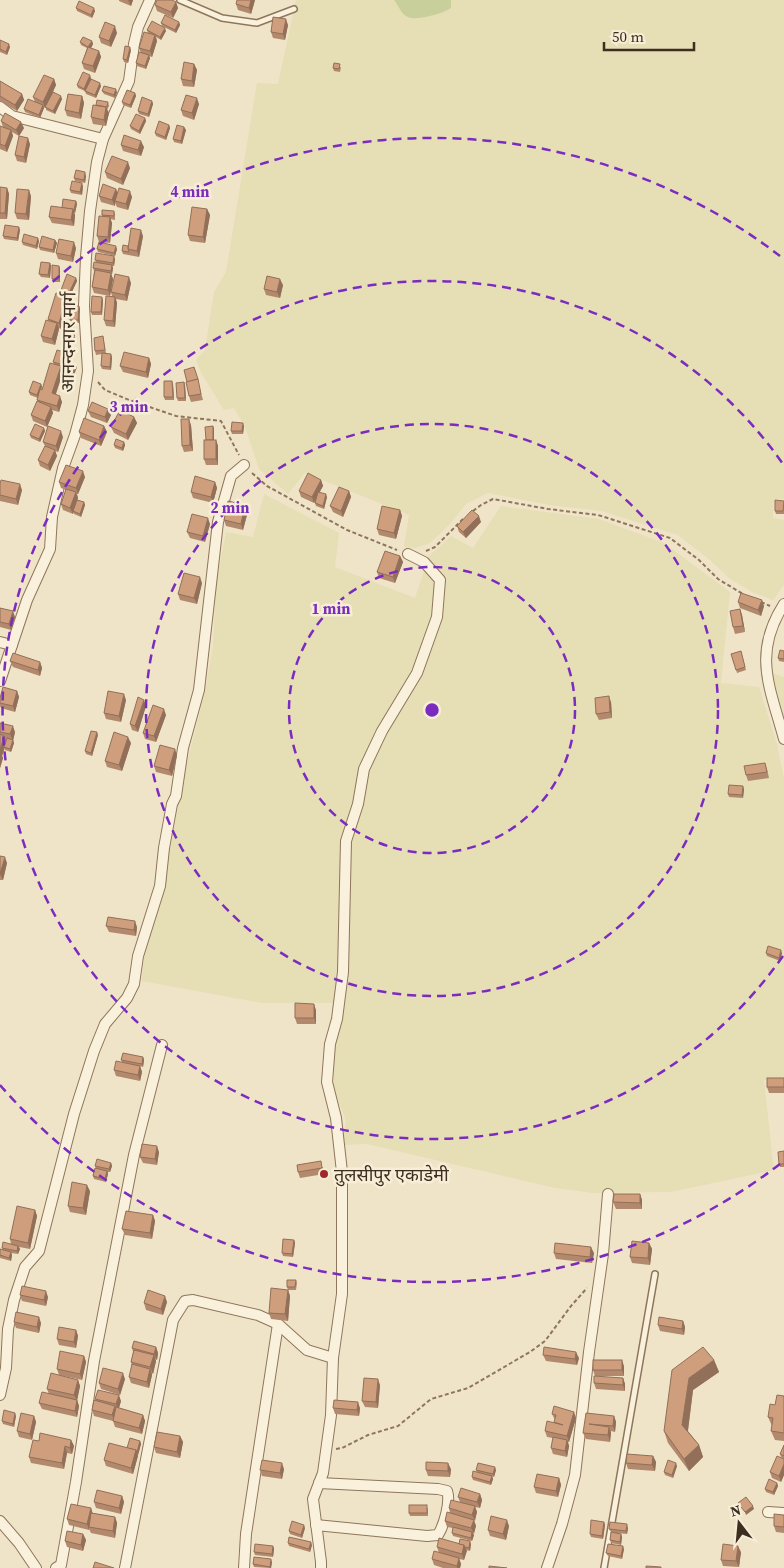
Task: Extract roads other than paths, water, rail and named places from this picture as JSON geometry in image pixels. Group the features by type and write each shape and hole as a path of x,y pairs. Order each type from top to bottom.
{"street":[{"name":"आनन्दनगर मार्ग","path":"0,681 27,600 50,549 52,517 63,468 84,405 88,371 84,306 86,257 97,162 104,140 130,81 138,27 150,0"},
{"path":"0,107 12,116 104,140"},
{"path":"0,1395 6,1368 8,1329 14,1300 25,1267 39,1251 74,1114 94,1051 105,1024 127,998 134,984 138,956 160,886 164,848 172,804 176,796 184,748 199,690 218,522 231,476 244,465"},
{"path":"321,1568 312,1499 323,1473 331,1415 333,1358 342,1294 342,1172 336,1118 327,1082 330,1044 343,972 346,841 358,804 364,769 382,732 417,673 437,617 440,580 424,562 408,554"},
{"path":"782,607 774,618 769,633 765,658 767,675 784,739"},
{"path":"0,642 12,645"},
{"path":"56,1568 61,1565 63,1556 94,1361 134,1155 162,1045"},
{"path":"547,1568 562,1524 575,1475 608,1194"},
{"path":"125,1568 173,1320 181,1305 185,1301 193,1300 258,1315 278,1324 307,1350 333,1358"},
{"path":"244,1568 246,1534 278,1324"},
{"path":"316,1525 428,1536 438,1535 442,1528 449,1497 447,1491 438,1489 319,1483"},
{"path":"768,1512 784,1513"},
{"path":"0,1521 19,1542 36,1568"}],"lane":[{"path":"180,0 222,18 257,23 294,9"},
{"path":"604,1568 655,1274"}],"place":[{"name":"तुलसीपुर एकाडेमी","path":"324,1174"}]}
